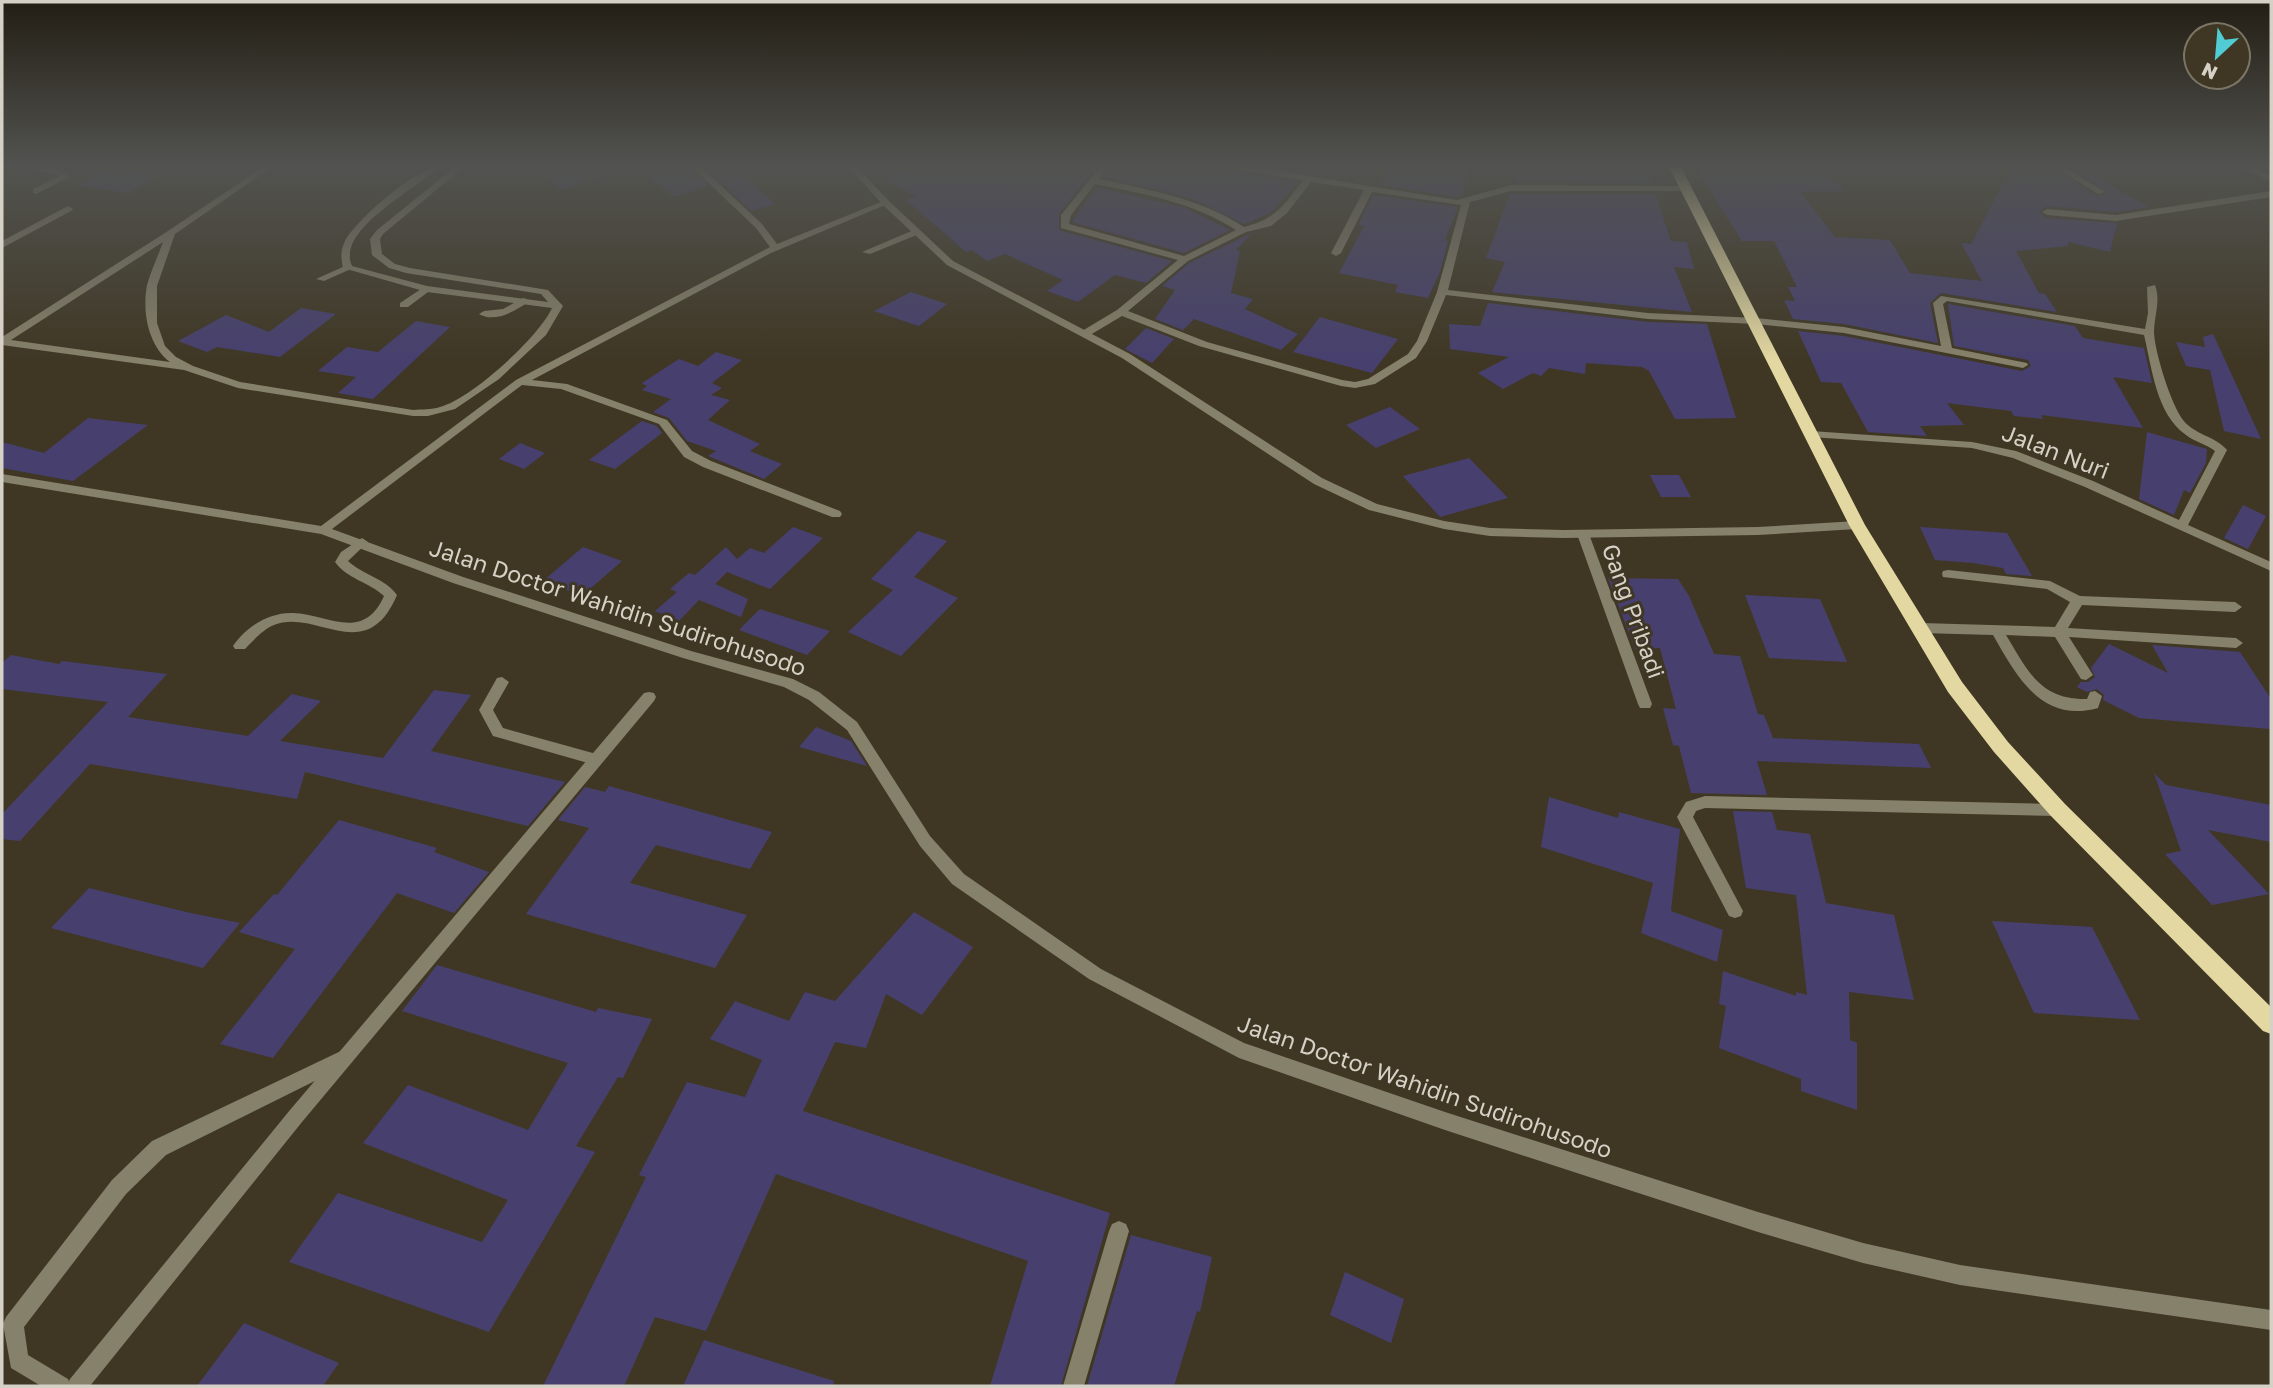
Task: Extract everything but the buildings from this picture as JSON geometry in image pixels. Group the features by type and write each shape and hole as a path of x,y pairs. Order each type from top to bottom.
{"highway":[{"path":"1709,232 1857,524 1922,628 1955,687 2001,747 2058,810 2271,1023"}],"street":[{"path":"2,245 26,232"},
{"path":"348,268 343,252 348,239 355,232"},
{"path":"382,232 375,239 377,255 392,266 544,292 558,306"},
{"path":"763,232 775,248"},
{"path":"323,530 520,382 775,248 815,232"},
{"path":"867,252 916,232 950,263 1040,313 1086,333 1318,481 1350,498 1405,516 1490,532 1583,534 1758,531 1857,524"},
{"path":"1085,232 1185,259"},
{"path":"1086,333 1121,312 1185,259 1239,232"},
{"path":"1336,253 1347,232"},
{"path":"1121,312 1259,362 1355,385 1371,382 1412,356 1429,332 1443,292 1459,232"},
{"path":"2,342 171,233"},
{"path":"171,233 152,286 152,323 160,347 172,359 189,368 238,385 393,411 442,411 453,406 534,344 555,320 558,306"},
{"path":"126,261 158,264"},
{"path":"373,277 392,266"},
{"path":"321,279 348,268 373,277 427,289 558,306"},
{"path":"2152,287 2153,313 2149,333 2164,389 2177,418 2188,432 2221,450 2181,527"},
{"path":"404,305 427,289"},
{"path":"1443,292 1648,316 1756,321 1844,330 2023,365"},
{"path":"1947,351 1938,303 1945,299 2149,333"},
{"path":"484,314 506,312 523,301"},
{"path":"2,342 189,368"},
{"path":"520,382 563,386 663,422 688,454 706,464 836,514"},
{"name":"Jalan Nuri","path":"1811,434 1993,449 2047,466 2271,567"},
{"name":"Jalan Doctor Wahidin Sudirohusodo","path":"2,478 323,530 362,542 458,580 688,655 778,680 814,696 852,726 925,841 958,879 1096,974 1239,1049 1445,1121 1863,1253 1960,1275 2271,1320"},
{"name":"Gang Pribadi","path":"1583,534 1645,704"},
{"path":"240,646 264,624 277,619 316,619 342,629 370,620 383,610 391,595 385,588 352,573 341,562 345,555 362,542"},
{"path":"1948,573 2050,585 2078,600 2235,607"},
{"path":"2059,632 2078,600"},
{"path":"1922,628 2059,632 2236,643"},
{"path":"1997,631 2035,691 2068,706 2093,704 2095,696"},
{"path":"2059,632 2086,675"},
{"path":"502,682 486,710 498,732 595,759"},
{"path":"77,1386 348,1055 522,852 595,759 649,698"},
{"path":"1735,911 1685,817 1691,806 1705,802 2058,810"},
{"path":"61,1386 18,1361 13,1324 119,1187 159,1148 348,1055"},
{"path":"1073,1386 1119,1231"}]}
